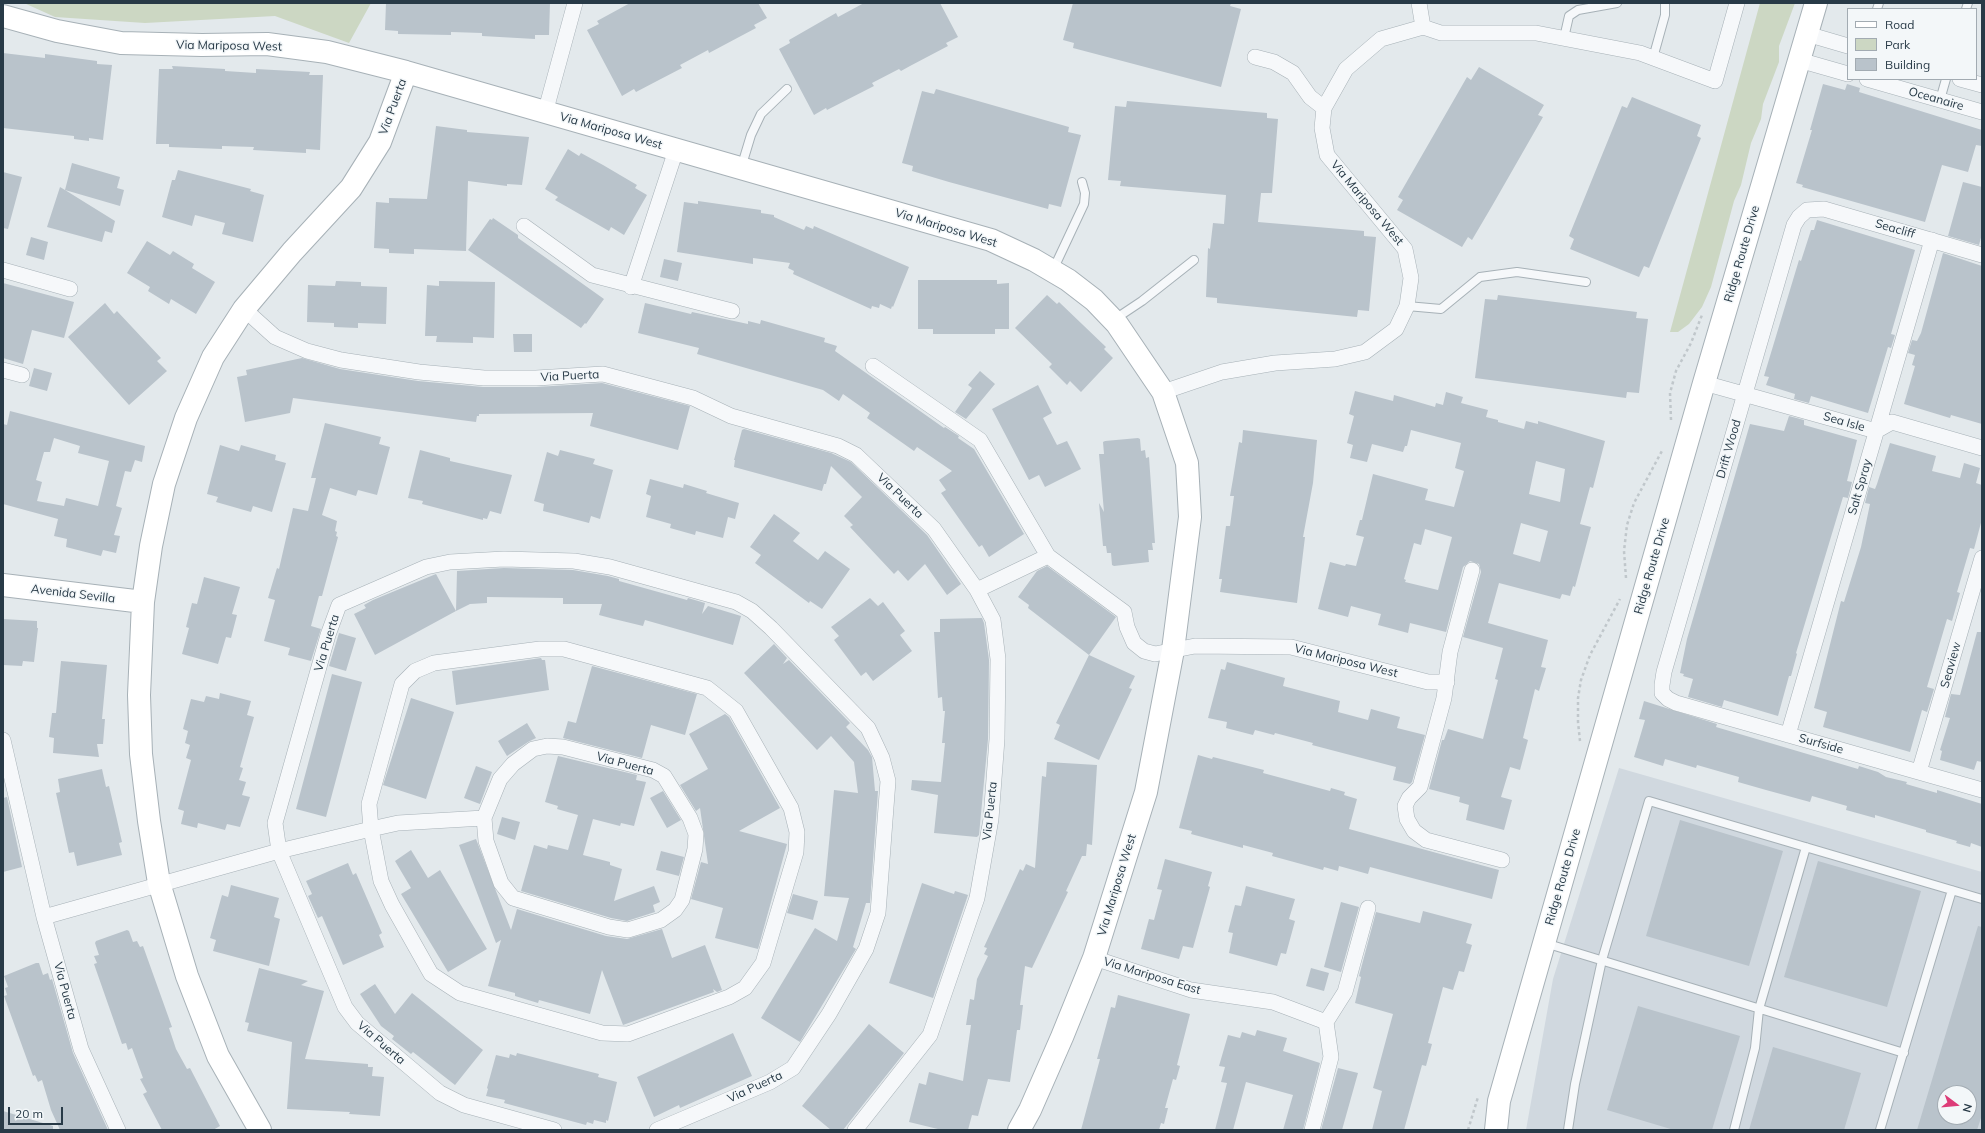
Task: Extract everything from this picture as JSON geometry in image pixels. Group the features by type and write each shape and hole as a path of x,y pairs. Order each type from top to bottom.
{"street":[{"name":"Via Mariposa West","path":"545,113 575,3"},
{"path":"1419,3 1423,27 1441,33 1536,33 1640,53 1715,81 1737,3"},
{"name":"Ridge Route Drive","path":"1496,1130 1499,1101 1704,383 1816,3"},
{"name":"Via Mariposa West","path":"3,16 57,31 121,43 202,45 267,44 327,52 406,72 991,240 1068,280 1094,300 1112,321 1163,392 1187,463 1190,517 1173,650 1146,792 1094,958 1062,1037 1030,1110 1019,1130"},
{"name":"Via Mariposa West","path":"1163,392 1222,372 1275,363 1335,359 1365,352 1396,329 1407,306 1411,278 1405,249 1327,155 1322,128 1324,108 1346,69 1380,39 1423,27"},
{"path":"1807,34 1847,46"},
{"path":"1255,57 1274,62 1293,73 1310,97 1324,108"},
{"path":"1799,60 1847,74"},
{"name":"Via Puerta","path":"260,1130 218,1056 187,976 159,883 148,821 141,754 139,695 143,602 151,546 163,492 186,418 213,357 244,309 292,252 351,188 380,142 406,72"},
{"name":"Oceanaire","path":"1870,80 1982,112"},
{"path":"1963,80 1982,86"},
{"name":"Via Mariposa West","path":"630,287 676,150"},
{"name":"Seacliff","path":"1807,210 1824,209 1982,254"},
{"name":"Drift Wood","path":"1662,693 1664,672 1794,225 1807,210"},
{"path":"524,226 592,275 630,287 732,311"},
{"name":"Salt Spray","path":"1788,735 1932,240"},
{"path":"3,270 70,289"},
{"name":"Via Puerta","path":"244,309 275,337 307,351 341,360 419,372 484,378 536,378 603,374 693,398 731,416 838,446 856,455 934,529 977,590 993,620 998,659 997,739 991,819 977,898 930,1036 855,1130"},
{"path":"874,366 980,440 1048,556 977,590"},
{"path":"3,370 22,375"},
{"name":"Sea Isle","path":"1704,383 1876,431 1892,422 1982,448"},
{"name":"Via Mariposa West","path":"1048,556 1124,612 1127,627 1134,643 1144,651 1155,654 1195,646 1291,647 1428,682 1447,682"},
{"name":"Seaview","path":"1919,772 1982,558"},
{"name":"Via Puerta","path":"554,1130 464,1105 440,1093 357,1023 345,1007 279,851 276,823 328,635 339,605 426,567 450,562 504,559 574,561 610,567 736,602 752,611 771,628 868,728 882,758 888,781 878,913 866,949 829,1014 793,1068 770,1082 657,1130"},
{"path":"1472,570 1450,652 1447,682 1420,787 1409,798 1404,806 1407,819 1414,831 1426,840 1502,860"},
{"name":"Avenida Sevilla","path":"3,585 143,602"},
{"path":"540,649 564,649 706,688 730,706 736,711 790,808 797,832 796,852 763,964 745,988 729,997 628,1034 602,1033 460,993 431,974 392,905 381,881 371,829 369,804 402,684 415,671 434,664 540,649"},
{"name":"Surfside","path":"1662,693 1668,699 1676,703 1982,790"},
{"name":"Via Puerta","path":"3,740 44,917 81,1049 118,1130"},
{"name":"Via Puerta","path":"547,746 563,747 653,770 664,776 671,784 690,818 696,834 696,849 682,900 675,910 661,920 628,930 609,927 513,898 501,883 486,840 484,818 500,779 513,764 533,749 547,746"},
{"path":"44,917 159,883 279,851 371,829 398,823 484,818"},
{"path":"1312,1130 1332,1056 1326,1022 1345,992 1368,908"},
{"name":"Via Mariposa East","path":"1094,958 1191,990 1273,1002 1326,1022"}],"lane":[{"path":"1564,38 1569,16 1578,10 1617,3"},
{"path":"1653,58 1665,15 1665,3"},
{"path":"1940,100 1946,80"},
{"path":"741,168 750,135 761,114 786,89"},
{"path":"1052,271 1084,204 1085,193 1082,182"},
{"path":"1112,321 1142,301 1194,260"},
{"path":"1407,306 1441,309 1480,277 1517,272 1586,282"},
{"path":"1568,1130 1575,1084 1602,960 1649,801 1982,899"},
{"path":"1734,1130 1755,1048 1759,1009 1806,847"},
{"path":"1880,1130 1952,890"},
{"path":"1544,943 1904,1053"}],"shaded area":[{"path":"1619,768 1982,872 1982,1130 1526,1130 1553,979"}],"green space":[{"path":"24,3 371,3 349,43 275,16 145,23 55,17"},
{"path":"1760,3 1795,3 1779,46 1779,62 1763,104 1761,119 1751,143 1741,185 1734,201 1711,287 1702,307 1689,324 1678,332 1670,332"}],"building":[{"path":"386,3 550,3 549,35 535,35 535,39 482,36 482,33 451,32 451,35 398,34 398,31 385,30"},
{"path":"630,3 758,3 767,18 754,25 756,28 709,53 708,50 680,65 682,68 636,92 634,89 622,96 587,30 599,24 597,21"},
{"path":"864,3 940,3 958,37 946,43 948,46 901,71 899,69 872,83 874,86 814,115 779,49 790,43 789,40 836,13 838,17"},
{"path":"1073,3 1231,3 1230,6 1241,9 1221,87 1073,48 1074,43 1063,40"},
{"path":"3,53 45,58 45,54 97,61 97,64 112,65 103,140 89,138 89,141 74,139 74,136 3,128"},
{"path":"172,66 225,69 225,71 256,73 256,69 310,72 309,75 323,75 320,150 306,149 306,153 253,150 254,147 222,146 222,149 169,147 169,144 156,144 159,69 173,69"},
{"path":"1479,67 1544,105 1538,115 1543,117 1472,240 1468,237 1462,247 1397,210 1403,200 1398,197 1467,77 1471,80"},
{"path":"1823,84 1845,90 1847,84 1860,88 1859,92 1982,130 1982,146 1976,145 1968,172 1942,165 1925,222 1802,187 1803,185 1796,183 1812,130 1810,130"},
{"path":"936,89 1069,127 1068,132 1081,135 1061,207 1049,204 1048,209 949,182 912,171 913,166 902,163 922,91 934,94"},
{"path":"1632,97 1701,125 1697,136 1701,138 1649,268 1644,266 1639,277 1570,249 1574,239 1569,236 1622,106 1627,108"},
{"path":"1127,101 1267,113 1267,118 1278,119 1272,193 1261,193 1258,222 1364,231 1364,236 1376,237 1369,311 1358,310 1357,317 1217,303 1217,298 1206,297 1208,248 1210,249 1213,223 1224,224 1226,195 1120,186 1121,181 1108,180 1115,106 1126,107"},
{"path":"436,126 467,130 467,132 529,137 522,185 507,184 507,186 468,181 466,251 414,249 414,254 389,253 389,249 374,248 376,202 389,203 389,198 427,199"},
{"path":"568,149 579,156 581,153 603,165 637,185 635,188 647,195 624,235 611,227 609,231 555,200 558,197 545,189"},
{"path":"72,163 120,177 117,188 124,190 120,206 65,190"},
{"path":"178,170 251,189 250,191 264,195 253,242 222,234 225,223 195,215 192,226 162,217 172,180 175,180"},
{"path":"3,172 22,177 8,229 3,228"},
{"path":"1963,182 1982,187 1982,234 1979,245 1948,236"},
{"path":"60,187 115,221 112,233 105,231 102,242 47,227"},
{"path":"698,201 761,210 761,213 774,215 774,217 804,230 806,226 813,229 814,226 909,267 893,307 892,306 891,309 880,304 879,308 872,306 871,309 793,274 794,271 788,268 790,263 753,258 753,264 677,252 684,202 698,204"},
{"path":"493,218 518,235 518,238 604,299 586,324 585,323 581,328 468,250 490,219 492,220"},
{"path":"1817,220 1915,250 1891,334 1895,335 1891,348 1888,347 1868,413 1811,396 1809,403 1794,399 1795,394 1766,385 1769,377 1764,376 1799,260 1801,261 1811,230 1814,230"},
{"path":"31,237 48,242 44,260 26,255"},
{"path":"147,241 170,255 173,251 194,264 192,268 215,282 196,314 171,299 169,304 148,291 150,287 127,273"},
{"path":"1943,253 1982,266 1982,424 1951,415 1950,418 1904,404 1915,366 1912,365 1915,355 1908,353 1912,340 1917,341 1921,333"},
{"path":"664,259 682,263 678,281 660,277"},
{"path":"918,280 997,280 997,284 1009,283 1009,329 995,329 995,334 933,334 933,329 918,329"},
{"path":"336,281 361,282 361,286 387,287 386,324 358,323 358,328 334,327 334,323 307,322 308,285 335,286"},
{"path":"439,281 495,282 494,338 473,337 473,343 436,342 437,336 425,336 427,285 439,286"},
{"path":"3,283 74,302 64,338 32,330 23,364 3,358"},
{"path":"1047,295 1057,304 1059,302 1106,347 1104,349 1113,358 1081,392 1070,381 1067,385 1049,367 1052,364 1015,328"},
{"path":"1498,295 1637,312 1636,318 1648,319 1639,393 1627,392 1626,398 1475,378 1485,299 1497,300"},
{"path":"105,303 114,314 117,311 161,358 157,361 167,371 129,405 68,337"},
{"path":"645,303 691,314 692,312 748,324 748,321 760,324 761,320 825,338 824,342 837,346 835,351 944,428 945,427 959,436 958,438 974,449 1024,534 989,557 982,545 979,547 941,493 946,490 939,480 952,471 917,447 914,451 867,418 870,413 843,394 839,401 823,390 697,354 699,348 638,333"},
{"path":"513,334 532,334 532,352 514,352"},
{"path":"302,358 340,369 418,381 483,387 536,387 602,383 690,406 678,450 590,426 593,413 479,414 476,422 293,398 290,413 245,422 237,377 247,375 246,370"},
{"path":"34,368 52,373 47,391 29,386"},
{"path":"980,371 995,384 966,419 955,412 972,388 968,385"},
{"path":"1038,385 1052,413 1043,418 1057,445 1067,441 1081,469 1045,487 1039,475 1029,480 992,409"},
{"path":"1355,391 1393,401 1394,395 1435,407 1436,403 1443,405 1446,392 1463,397 1461,403 1488,410 1486,417 1498,420 1498,422 1524,429 1526,421 1538,424 1538,421 1605,441 1593,488 1590,487 1580,524 1591,527 1575,587 1573,586 1570,596 1562,594 1560,599 1499,583 1488,623 1548,640 1541,667 1546,668 1539,691 1535,689 1523,738 1528,740 1520,770 1510,767 1501,797 1512,800 1504,830 1466,820 1469,805 1459,802 1460,797 1429,789 1442,740 1444,740 1448,729 1483,739 1498,680 1495,679 1503,648 1463,637 1481,572 1479,564 1470,561 1463,567 1446,632 1410,623 1408,633 1378,625 1381,614 1351,606 1348,617 1318,609 1330,562 1345,566 1346,564 1356,566 1364,537 1356,535 1360,520 1362,520 1373,474 1428,489 1425,500 1454,507 1464,471 1455,468 1461,443 1411,430 1407,446 1405,446 1403,452 1372,444 1367,462 1350,458 1353,445 1347,443 1354,416 1349,414","holes":["1536,461 1565,469 1560,502 1529,494","1521,523 1548,531 1540,562 1513,554","1425,529 1452,537 1438,590 1405,582 1406,580 1404,579 1414,543 1421,545"]},
{"path":"10,411 145,446 142,462 135,460 131,472 125,471 116,506 122,508 114,535 120,536 116,553 103,550 101,556 66,547 67,539 54,536 58,519 3,504 3,424 7,425","holes":["54,438 80,446 78,453 109,461 98,506 66,498 64,506 37,501 42,482 36,480 44,452 50,452"]},
{"path":"1789,416 1804,420 1804,425 1857,440 1847,481 1852,482 1848,498 1843,497 1778,716 1724,700 1722,707 1688,697 1693,679 1683,676 1684,674 1680,673 1687,639 1750,424 1784,431"},
{"path":"325,423 381,437 379,444 390,447 377,495 358,490 356,496 330,488 322,515 337,521 335,531 337,532 336,536 338,537 322,596 319,596 311,626 321,629 311,661 288,655 290,648 264,641 275,600 268,598 277,568 279,569 293,508 308,511 316,478 311,478"},
{"path":"744,429 831,453 851,462 927,535 961,584 947,595 925,564 908,581 898,570 894,574 850,527 853,525 844,516 862,497 831,466 826,484 824,484 822,491 734,467 734,460 742,430"},
{"path":"1243,430 1317,440 1313,483 1303,537 1305,537 1297,603 1220,592 1222,579 1219,579 1226,526 1230,526 1234,496 1230,496 1239,442 1242,443"},
{"path":"1140,439 1141,451 1145,450 1146,458 1149,457 1155,543 1152,543 1153,550 1148,550 1149,562 1114,566 1112,565 1111,553 1107,553 1106,546 1103,546 1099,503 1104,512 1099,454 1104,454 1103,442 1105,441"},
{"path":"1890,443 1936,456 1932,471 1960,478 1964,463 1980,468 1976,483 1982,485 1982,519 1974,549 1970,548 1957,592 1960,593 1952,621 1947,619 1927,687 1934,689 1927,712 1922,710 1910,752 1823,727 1827,712 1814,708 1841,601 1844,602 1861,547 1870,504 1865,503 1869,487 1875,489"},
{"path":"220,445 239,451 241,445 276,455 275,460 286,463 272,512 253,506 251,512 216,502 218,497 207,494"},
{"path":"420,450 450,458 450,461 512,475 501,514 490,511 487,519 483,518 483,520 422,504 423,501 408,498"},
{"path":"560,450 595,459 593,464 613,470 600,519 591,516 589,523 543,511 544,504 534,501 547,452 558,456"},
{"path":"650,479 683,488 684,484 707,491 706,493 739,503 735,519 728,517 723,538 696,531 695,535 670,528 671,524 646,517 651,496 646,494"},
{"path":"774,514 800,533 793,541 818,560 825,551 850,569 822,609 810,601 809,603 755,563 761,555 750,547"},
{"path":"1047,566 1116,617 1089,655 1028,608 1029,605 1018,597 1037,571"},
{"path":"504,568 573,570 608,576 619,579 619,581 687,600 688,598 705,603 702,614 708,606 741,616 733,645 645,620 643,626 599,615 602,604 563,604 563,598 487,597 487,603 470,604 456,611 457,571"},
{"path":"436,574 456,611 375,655 354,614 366,608 364,605 373,600"},
{"path":"204,577 240,587 232,614 237,615 231,638 226,637 218,664 182,654 189,628 186,627 192,603 197,604"},
{"path":"870,598 878,606 883,602 905,631 900,635 912,651 873,681 866,672 861,676 834,640 839,636 831,627"},
{"path":"982,618 989,660 988,739 979,835 977,837 934,833 938,795 911,790 912,780 941,782 945,743 942,743 945,711 943,711 942,697 938,698 934,632 940,632 940,619"},
{"path":"3,619 37,621 38,628 34,662 23,661 22,666 3,665"},
{"path":"1977,632 1982,632 1982,762 1977,761 1974,770 1940,760 1942,751 1940,750 1950,718 1945,717 1951,694 1960,695"},
{"path":"339,633 356,638 346,671 329,666"},
{"path":"774,644 787,658 783,664 789,660 850,723 846,727 868,750 872,757 875,791 878,791 870,903 866,903 853,947 856,949 800,1042 761,1018 815,928 837,941 849,898 824,896 834,790 858,793 854,762 831,736 817,750 744,673"},
{"path":"1089,655 1135,676 1129,688 1132,689 1099,760 1054,739 1060,725 1056,723"},
{"path":"541,658 542,660 545,660 549,690 456,705 452,671"},
{"path":"61,661 107,665 102,719 105,719 103,744 97,744 99,757 53,753 54,738 49,737 52,713 56,713"},
{"path":"1227,662 1285,678 1283,686 1340,701 1338,712 1368,720 1371,709 1400,717 1397,728 1425,735 1412,782 1410,784 1393,780 1396,767 1312,745 1313,743 1275,733 1274,735 1255,730 1253,735 1226,728 1227,722 1208,718 1221,669 1225,670"},
{"path":"592,666 697,694 685,735 651,725 642,758 563,738 568,721 576,723"},
{"path":"332,674 362,682 326,817 296,809"},
{"path":"220,693 251,701 247,715 254,717 240,767 243,768 239,780 246,782 242,795 250,797 240,827 227,824 225,830 198,823 197,828 181,824 184,811 178,809 191,760 186,758 190,745 185,743 188,731 183,729 191,699 204,702 206,696 219,699"},
{"path":"411,698 454,712 426,799 383,785"},
{"path":"1644,701 1717,724 1716,727 1858,769 1859,766 1878,772 1886,777 1907,782 1906,784 1937,793 1937,790 1982,804 1982,847 1971,843 1970,847 1956,843 1957,841 1926,832 1926,830 1875,815 1875,818 1846,810 1847,806 1812,796 1810,802 1738,782 1739,777 1697,765 1696,768 1665,759 1663,766 1634,757 1645,720 1639,719"},
{"path":"725,714 729,717 780,808 739,831 787,844 758,949 715,938 723,908 691,899 701,862 708,864 700,808 696,811 680,785 708,769 689,734"},
{"path":"527,723 536,738 507,756 498,741"},
{"path":"1198,755 1212,759 1213,757 1264,770 1263,773 1330,791 1331,788 1345,792 1344,795 1357,799 1349,829 1499,870 1492,899 1370,867 1368,874 1339,866 1338,871 1324,867 1323,870 1272,856 1273,853 1243,845 1243,848 1191,834 1192,831 1179,828"},
{"path":"558,756 637,775 636,780 646,782 634,826 621,823 620,826 593,819 583,855 610,862 610,865 622,869 614,901 654,886 660,902 653,905 655,912 627,921 611,918 521,891 534,845 547,849 548,845 568,850 578,815 557,809 558,806 545,802"},
{"path":"1047,762 1097,765 1092,845 1087,844 1086,856 1082,856 1066,891 1068,892 1032,968 1025,966 1020,1005 1023,1005 1020,1030 1017,1030 1010,1082 988,1079 978,1116 972,1115 968,1130 942,1130 909,1122 919,1083 926,1085 929,1072 963,1081 971,1025 966,1025 970,999 974,1000 977,979 988,956 984,954 987,948 984,947 1020,869 1023,871 1026,864 1035,868 1042,776 1046,777"},
{"path":"476,766 492,772 480,804 464,798"},
{"path":"102,769 106,787 109,786 117,820 122,842 119,843 122,855 77,866 74,852 69,853 56,793 60,792 58,779"},
{"path":"663,791 681,820 667,828 650,798"},
{"path":"7,797 22,867 3,872 3,798"},
{"path":"502,817 520,822 515,840 497,834"},
{"path":"1680,820 1783,851 1749,966 1646,936"},
{"path":"476,839 511,930 517,909 606,936 627,939 662,929 672,958 705,945 722,990 717,992 713,989 714,992 623,1025 602,970 590,1014 539,1000 538,1003 515,996 515,993 488,986 501,940 496,943 459,845"},
{"path":"411,850 428,878 440,870 487,949 448,972 401,894 411,888 395,861"},
{"path":"661,851 684,857 679,876 656,870"},
{"path":"1165,859 1212,872 1208,886 1210,887 1193,948 1183,946 1179,959 1141,949 1149,919 1154,920 1162,890 1157,889"},
{"path":"1818,861 1921,891 1887,1007 1784,977"},
{"path":"348,863 353,875 356,873 382,933 379,935 384,947 343,965 322,916 318,918 308,896 312,894 306,881"},
{"path":"922,883 954,894 955,891 968,895 933,998 889,983"},
{"path":"231,885 279,898 274,917 280,919 269,966 213,951 216,940 210,938 222,895 228,897"},
{"path":"1246,886 1295,899 1289,919 1295,921 1286,954 1281,953 1277,966 1229,953 1233,933 1228,932 1235,905 1241,906"},
{"path":"793,894 818,901 813,920 787,913"},
{"path":"1341,902 1359,907 1341,972 1324,967"},
{"path":"1423,911 1472,924 1466,943 1472,945 1464,972 1459,971 1453,990 1443,987 1428,1043 1432,1044 1426,1066 1422,1065 1404,1130 1372,1130 1382,1091 1373,1088 1393,1014 1355,1003 1361,977 1359,976 1376,912 1420,923"},
{"path":"1978,926 1982,927 1982,1115 1977,1130 1917,1130"},
{"path":"127,930 129,931 133,942 137,941 140,947 143,946 172,1027 169,1028 176,1049 187,1069 190,1068 220,1126 213,1130 162,1130 143,1094 147,1092 140,1079 143,1078 132,1048 128,1050 126,1043 122,1044 94,964 97,963 94,956 99,955 95,943 96,941"},
{"path":"39,963 43,975 48,973 50,980 52,979 73,1053 108,1130 60,1130 51,1110 42,1080 38,1082 35,1075 33,1076 4,996 7,995 5,988 8,987 4,976"},
{"path":"259,968 308,981 301,985 324,991 305,1059 368,1064 368,1067 373,1067 372,1076 384,1077 380,1116 349,1114 350,1112 287,1109 292,1042 247,1031 249,1023 245,1022"},
{"path":"1311,968 1329,973 1324,991 1306,986"},
{"path":"375,984 395,1014 412,993 483,1050 455,1085 413,1052 411,1054 392,1039 394,1036 381,1026 360,994"},
{"path":"1118,995 1190,1014 1177,1065 1180,1066 1176,1080 1173,1079 1165,1108 1168,1108 1164,1124 1161,1123 1159,1130 1081,1130 1100,1059 1097,1059 1111,1007 1115,1008"},
{"path":"1638,1006 1740,1036 1712,1130 1674,1130 1607,1110"},
{"path":"869,1024 904,1053 843,1130 831,1130 802,1106"},
{"path":"1257,1030 1287,1038 1283,1051 1320,1063 1303,1130 1283,1130 1293,1095 1246,1082 1233,1130 1215,1130 1227,1083 1221,1082 1225,1067 1219,1066 1228,1035 1240,1038 1242,1032 1255,1036"},
{"path":"733,1033 752,1076 680,1108 679,1105 654,1117 637,1077"},
{"path":"1773,1047 1861,1073 1844,1130 1749,1130"},
{"path":"517,1053 599,1074 598,1077 617,1082 608,1121 606,1120 606,1123 594,1120 593,1124 587,1122 586,1125 504,1103 505,1100 486,1096 496,1055 509,1058 510,1054 516,1056"},
{"path":"1338,1068 1358,1073 1342,1130 1321,1130"},
{"path":"3,1111 53,1126 53,1130 3,1130"}]}
